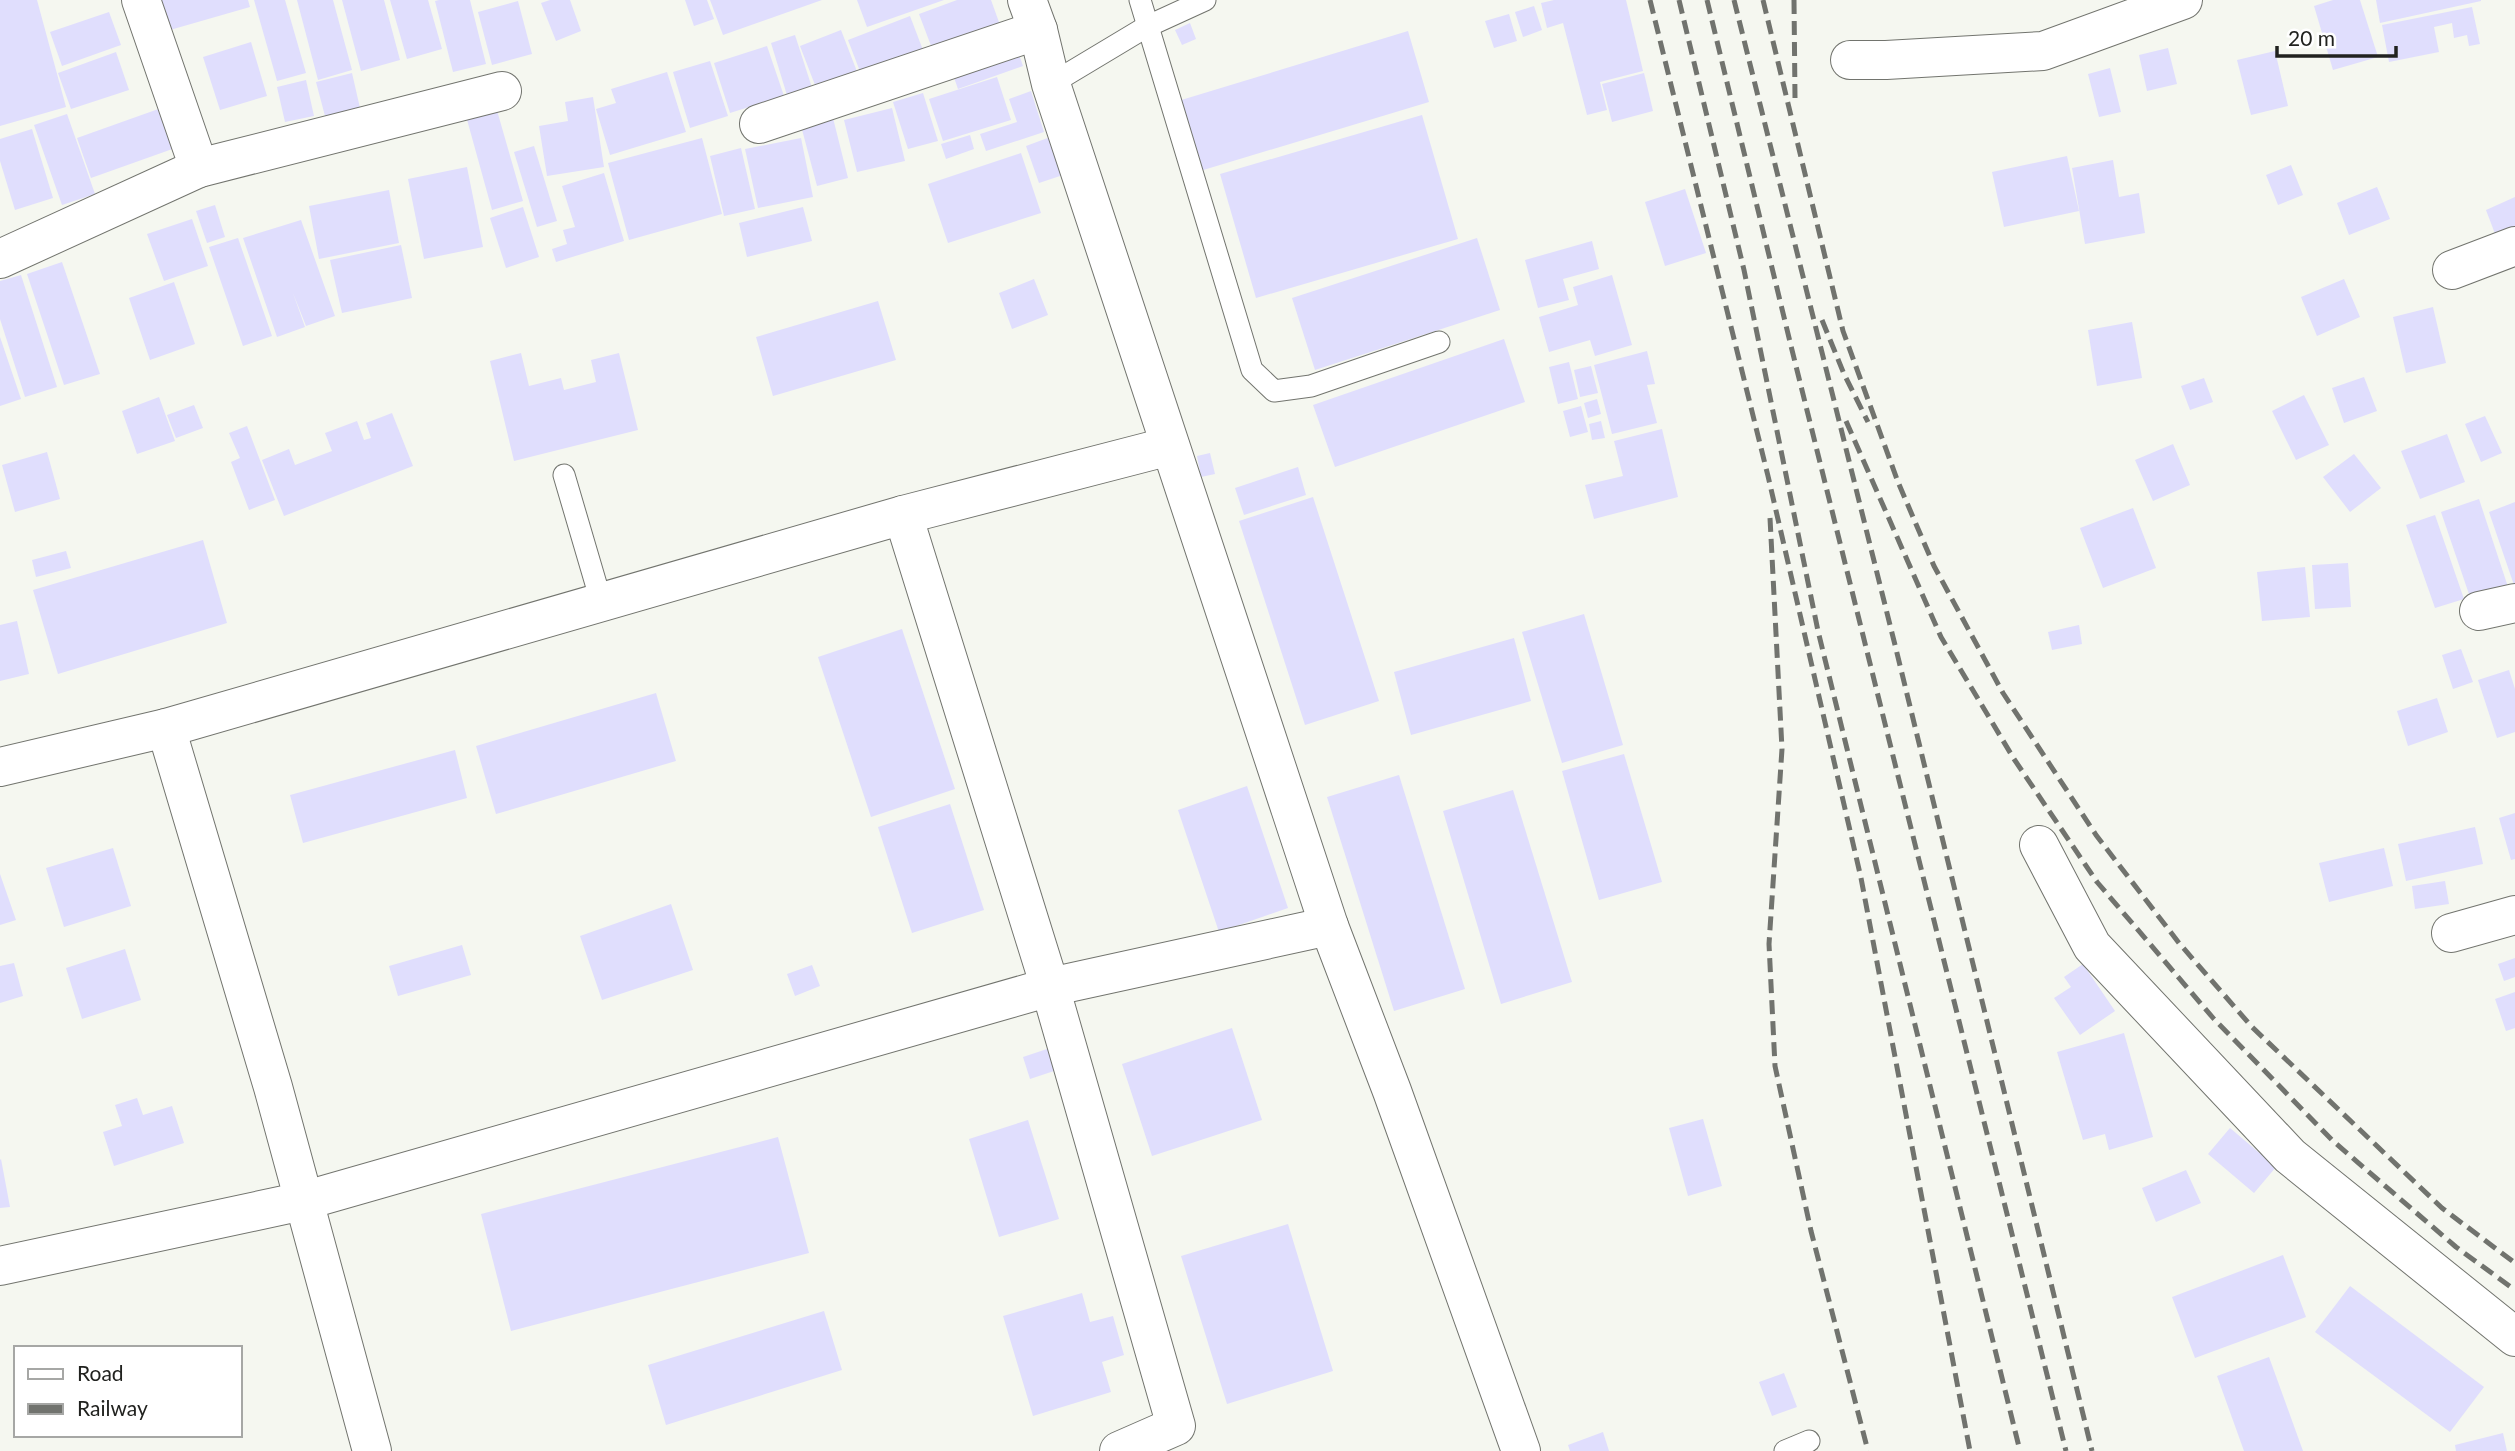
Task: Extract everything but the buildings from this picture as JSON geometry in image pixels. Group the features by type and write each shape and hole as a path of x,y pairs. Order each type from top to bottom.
{"street":[{"path":"141,0 199,168"},
{"path":"1850,60 2043,51 2183,0"},
{"path":"759,124 1033,15 1051,84 1329,926 1521,1451"},
{"path":"0,259 199,168 502,92"},
{"path":"2452,270 2515,246"},
{"path":"0,767 166,728 903,515 1170,446"},
{"path":"903,515 1050,987 1176,1426 1119,1451"},
{"path":"166,728 269,1073 372,1451"},
{"path":"2039,845 2092,946 2290,1156 2515,1338"},
{"path":"2451,933 2515,915"},
{"path":"0,1266 303,1201 1050,987 1329,926"}],"lane":[{"path":"1140,0 1252,370 1274,391 1311,386 1438,342"},
{"path":"1051,84 1146,27 1205,0"},
{"path":"564,475 601,601"},
{"path":"1785,1451 1810,1441"}],"railway":[{"path":"1650,0 1768,476 1861,878 1970,1451"},
{"path":"1679,0 1744,270 1818,631 2020,1451"},
{"path":"1707,0 2066,1451"},
{"path":"1734,0 2092,1451"},
{"path":"1763,0 1843,331 1898,482 1934,566 2003,693 2096,835 2179,943 2252,1027 2442,1208 2515,1263"},
{"path":"1794,0 1795,98"},
{"path":"1822,320 1844,374 1868,422"},
{"path":"1846,421 1941,637 2014,759 2097,882 2214,1019 2333,1141 2456,1247 2515,1290"},
{"path":"1770,518 1782,749 1769,944 1775,1066 1811,1231 1868,1451"}]}
